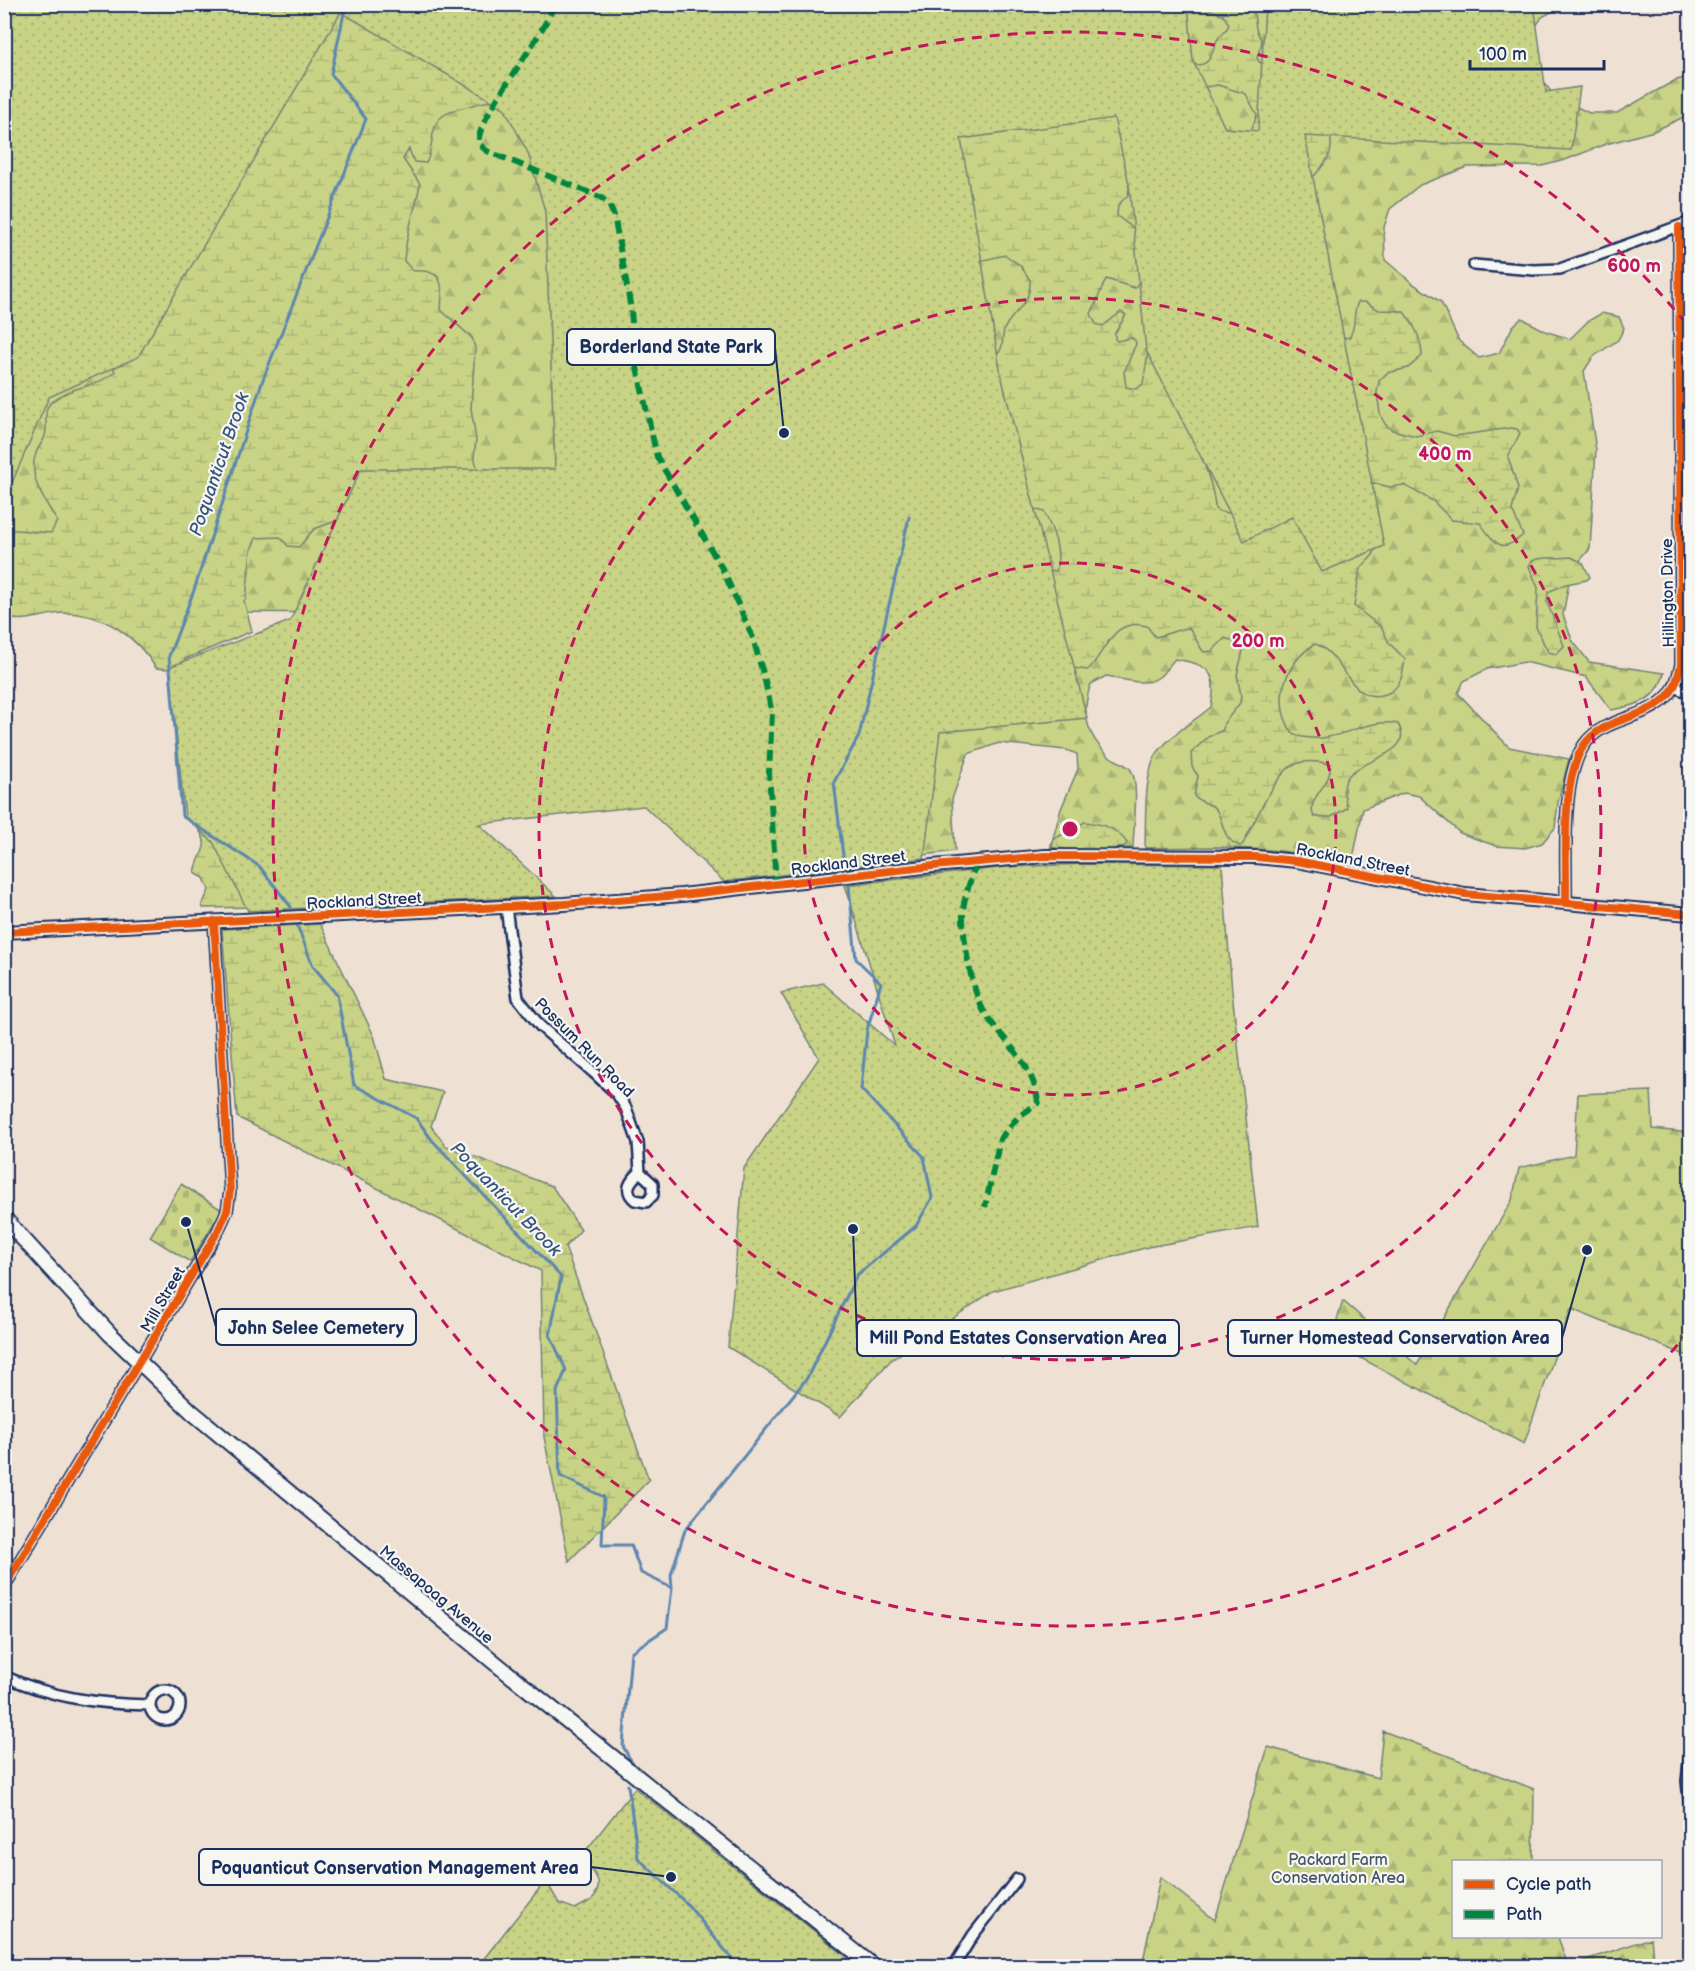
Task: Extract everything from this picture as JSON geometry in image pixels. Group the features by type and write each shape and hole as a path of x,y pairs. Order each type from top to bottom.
{"main road":[{"name":"Massapoag Avenue","path":"4,1218 56,1277 140,1363 192,1412 494,1662 873,1966"}],"street":[{"path":"1474,266 1534,270 1560,269 1690,222"},
{"name":"Hillington Drive","path":"1674,687 1681,665 1679,227"},
{"path":"1566,902 1569,785 1576,762 1596,732 1612,722 1656,706 1674,687 1690,693"},
{"name":"Rockland Street","path":"4,932 506,907 682,894 1045,856 1256,857 1297,861 1465,894 1690,914"},
{"name":"Possum Run Road","path":"506,907 518,998 540,1026 609,1087 626,1108 638,1142 640,1172"},
{"name":"Mill Street","path":"4,1587 218,1231 229,1203 227,1120 214,921"},
{"path":"4,1676 69,1699 108,1704 149,1705"},
{"path":"1690,1753 1687,1781 1690,1809"},
{"path":"954,1966 973,1935 1017,1879"}],"green space":[{"path":"5,4 1188,5 1193,61 1225,128 1258,131 1265,5 1534,5 1546,92 1580,87 1571,150 1305,136 1384,546 1322,572 1292,517 1244,541 1146,350 1129,184 1114,118 961,139 1001,375 1087,718 940,732 924,858 724,882 644,806 479,824 556,896 248,911 213,842 185,817 169,667 290,621 361,469 555,469 545,211 528,153 504,108 341,12 138,357 49,397 5,499"},
{"path":"1474,4 1325,114 1331,149 1325,163 1311,179 1343,337 1349,338 1351,334 1358,302 1365,302 1379,310 1403,311 1419,337 1422,356 1408,368 1387,373 1379,381 1377,392 1380,414 1385,424 1392,430 1416,436 1437,431 1455,436 1517,429 1520,433 1508,457 1518,488 1512,510 1523,535 1504,546 1490,537 1480,523 1452,520 1433,501 1404,485 1389,487 1371,482 1378,543 1373,555 1360,569 1354,606 1382,628 1389,643 1405,659 1400,680 1391,692 1386,694 1373,696 1363,692 1347,677 1325,649 1315,644 1297,659 1286,679 1282,701 1283,712 1288,726 1297,736 1328,737 1374,724 1386,723 1398,724 1402,735 1399,743 1392,750 1352,773 1344,786 1347,808 1331,817 1314,817 1312,810 1316,796 1328,777 1329,764 1302,762 1293,765 1279,778 1240,846 1227,836 1215,808 1194,796 1198,776 1192,767 1191,753 1208,737 1223,730 1224,723 1240,703 1241,695 1237,675 1243,651 1234,641 1225,638 1212,651 1204,652 1189,628 1155,637 1147,626 1136,624 1119,630 1087,670 1066,667 1038,573 1056,571 1058,556 1053,533 1044,512 1034,509 1011,515 995,356 1001,348 1007,324 1027,297 1030,280 1020,265 1005,255 976,262 920,152 1192,64 1207,62 1218,38 1229,24 1223,15 1210,10 1208,5 1253,5 1256,29 1262,42 1257,57 1259,62 1265,65","holes":["1218,85 1246,94 1257,115 1250,133 1252,508 1224,513 1215,509 1213,492 1199,450 1149,346 1143,384 1136,389 1126,387 1124,372 1136,344 1131,338 1117,341 1115,339 1115,333 1126,315 1121,312 1103,326 1096,324 1091,314 1106,279 1135,288 1144,272 1137,231 1117,216 1118,205 1128,195 1130,180 1198,88"]},
{"path":"1566,4 1542,17 1534,29 1535,68 1553,95 1589,113 1617,113 1674,81 1690,76 1690,114 1654,131 1606,144 1565,160 1542,166 1467,167 1420,185 1390,209 1384,227 1385,260 1412,283 1441,302 1459,341 1479,358 1499,353 1513,326 1522,318 1545,331 1570,339 1588,321 1602,313 1619,317 1624,328 1618,340 1593,357 1584,371 1596,450 1590,549 1571,571 1563,615 1572,640 1589,662 1664,673 1661,682 1657,690 1645,700 1611,710 1586,677 1525,662 1487,669 1464,681 1458,693 1509,747 1569,759 1558,802 1555,828 1542,843 1525,848 1496,846 1460,833 1419,796 1404,793 1363,809 1354,854 1346,863 1281,851 1218,847 1145,848 1146,798 1153,761 1170,739 1211,707 1213,695 1212,678 1209,672 1196,664 1175,659 1159,677 1153,680 1140,682 1106,676 1091,684 1088,694 1086,713 1090,731 1101,747 1111,757 1129,768 1134,776 1136,796 1133,848 1050,849 1061,809 1078,769 1077,754 1066,750 999,743 968,754 952,799 955,851 738,878 467,657 362,613 227,612 5,603 5,5"},
{"path":"671,5 504,96 457,109 441,117 433,132 426,163 414,162 409,149 403,159 420,184 404,261 413,271 423,271 436,276 441,286 441,310 472,338 475,348 471,408 476,440 474,457 478,470 314,529 299,547 288,546 280,537 256,538 251,550 244,601 252,631 185,659 185,663 169,669 156,668 139,646 118,628 92,617 64,613 29,619 5,618 5,529 51,533 57,521 43,497 34,471 36,453 45,436 47,408 55,399 64,394 101,381 115,372 110,361 311,9"},
{"path":"1571,557 1583,563 1590,577 1587,580 1566,584 1548,592 1547,602 1564,646 1556,654 1548,652 1536,627 1538,588 1529,566 1536,559"},
{"path":"1085,822 1109,828 1127,843 1125,846 1099,852 1068,852 1052,847 1054,839"},
{"path":"197,827 211,827 257,907 203,908 202,905 209,890 204,878 195,873 204,845 202,834"},
{"path":"1083,864 1222,865 1232,991 1258,1227 1148,1247 993,1291 890,1361 840,1417 728,1347 744,1168 819,1058 781,993 823,983 895,1046 845,885 1007,867"},
{"path":"320,924 374,1036 386,1079 443,1092 431,1126 446,1146 552,1186 581,1230 565,1247 649,1480 569,1561 544,1437 541,1271 237,1117 222,929"},
{"path":"1651,1091 1653,1129 1690,1133 1690,1357 1571,1309 1524,1444 1330,1342 1343,1301 1417,1365 1512,1200 1519,1168 1574,1155 1578,1094"},
{"path":"181,1184 222,1210 190,1262 150,1237"},
{"name":"Packard Farm Conservation Area","path":"1383,1731 1534,1789 1533,1860 1452,1860 1452,1938 1558,1938 1568,1966 1142,1966 1160,1877 1215,1920 1268,1747 1378,1778"},
{"path":"635,1788 858,1966 478,1966 554,1870 550,1888 559,1903 575,1909 592,1900 597,1892 597,1879 584,1853"},
{"path":"1651,1938 1654,1966 1568,1966"}],"waterway":[{"name":"Poquanticut Brook","path":"291,907 259,866 182,816 169,656 194,590 262,382 366,119 331,74 346,4"},
{"path":"844,864 834,782 859,736 909,517"},
{"path":"633,1765 623,1746 631,1652 667,1628 672,1588 671,1575 685,1530 807,1378 857,1275 916,1226 932,1198 924,1157 861,1089 867,1030 881,983 856,959 849,886"},
{"name":"Poquanticut Brook","path":"297,925 313,966 337,995 354,1085 416,1118 432,1140 561,1277 550,1335 566,1370 557,1391 560,1476 604,1497 602,1545 631,1545 641,1573 672,1588"},
{"name":"Poquanticut Brook","path":"628,1785 638,1858 688,1905 738,1966"}],"marked path":[{"path":"554,4 548,19 487,117 480,133 479,144 487,151 600,197 608,203 614,215 631,309 634,354 657,457 723,570 753,638 765,681 772,713 769,772 776,884"},
{"path":"976,862 963,911 966,951 973,982 988,1018 1012,1047 1032,1078 1038,1103 1018,1117 1000,1139 985,1207"}],"cycle path":[{"path":"1566,902 1566,821 1571,779 1576,761 1584,745 1593,735 1605,727 1655,706 1666,698 1674,687 1681,665 1679,227"},
{"path":"4,932 564,904 682,895 933,866 1045,856 1256,857 1297,861 1465,894 1690,914"},
{"path":"4,1587 218,1231 227,1211 230,1191 214,921"}],"place":[{"name":"Borderland State Park","path":"784,433"},
{"name":"John Selee Cemetery","path":"186,1222"},
{"name":"Mill Pond Estates Conservation Area","path":"853,1229"},
{"name":"Turner Homestead Conservation Area","path":"1587,1250"},
{"name":"Poquanticut Conservation Management Area","path":"671,1877"}]}
